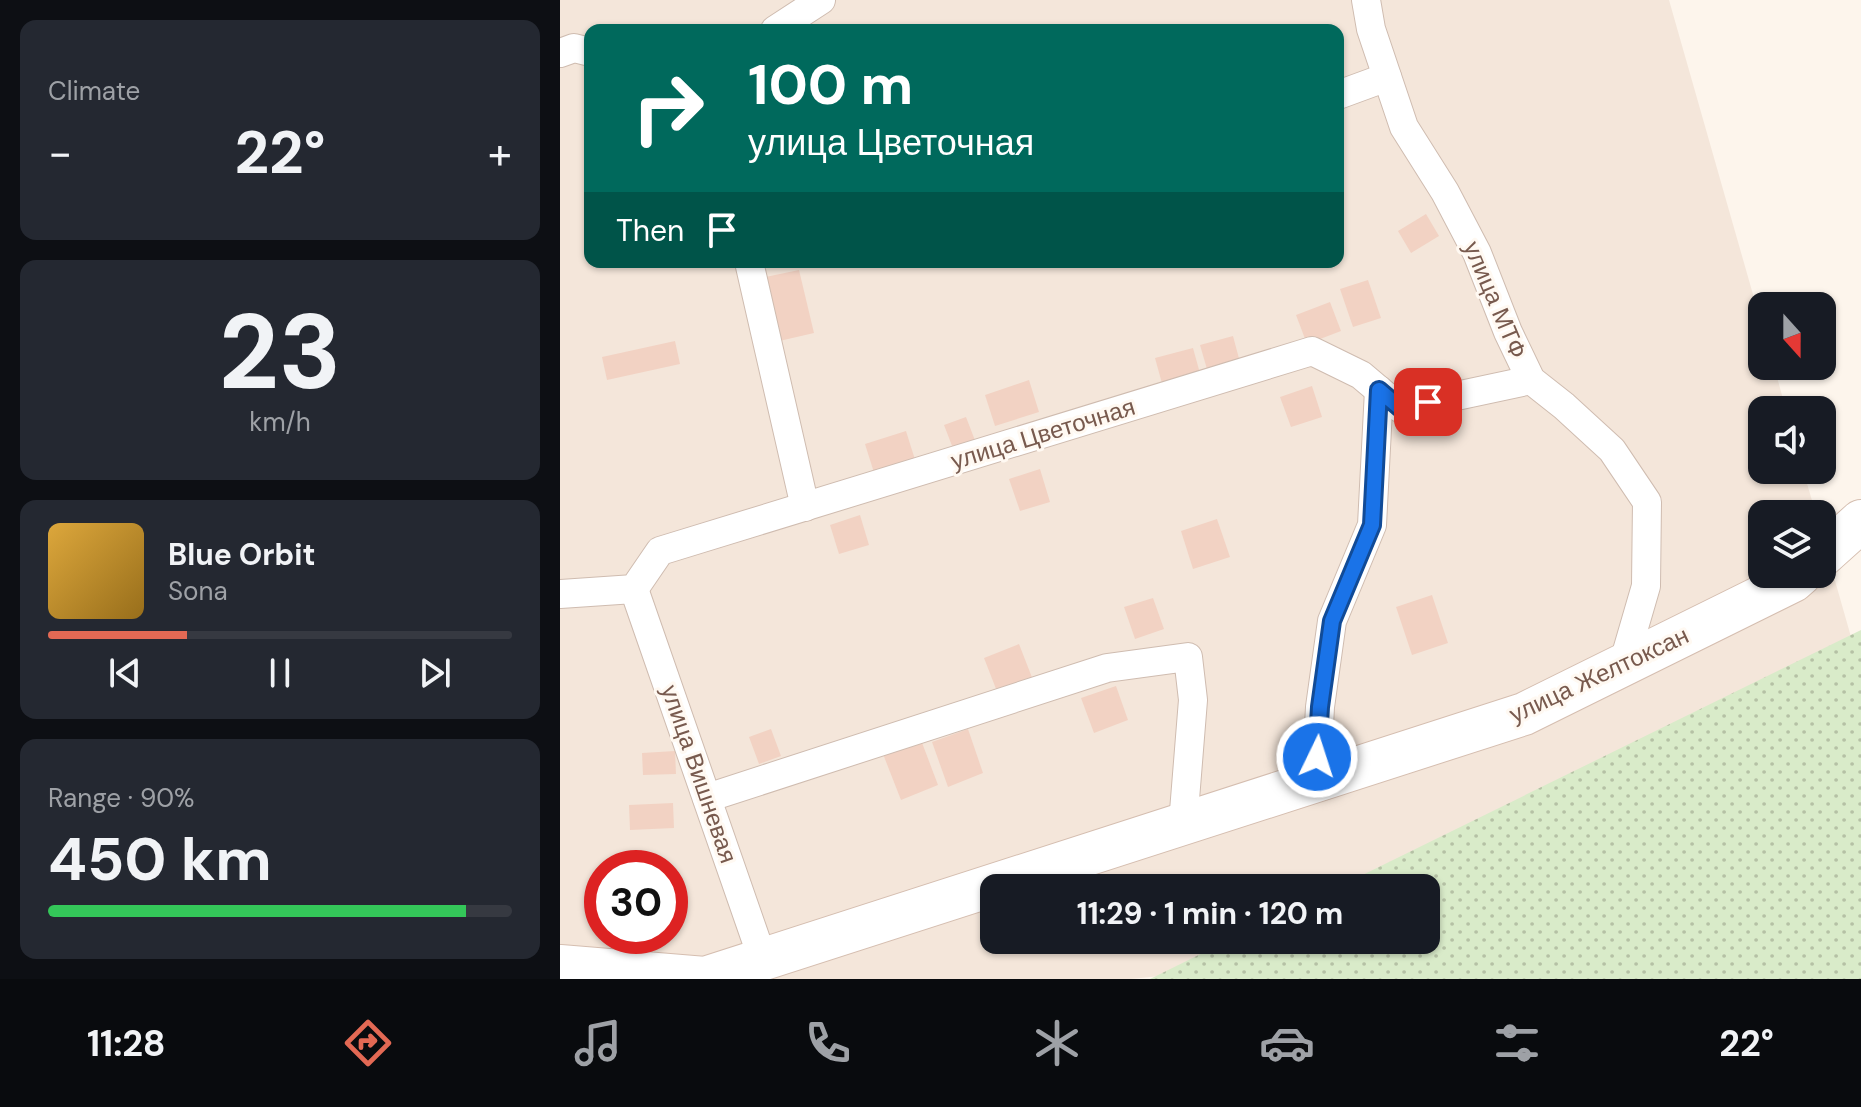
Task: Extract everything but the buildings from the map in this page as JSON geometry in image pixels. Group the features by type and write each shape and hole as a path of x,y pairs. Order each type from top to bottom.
{"street":[{"path":"784,24 821,0"},
{"name":"улица МТФ","path":"1366,0 1371,29 1404,127 1445,192 1477,253 1531,380 1612,450 1647,502 1646,586 1623,665"},
{"path":"560,53 574,48 584,50"},
{"path":"1344,93 1387,77"},
{"path":"750,268 805,507"},
{"name":"улица Цветочная","path":"634,589 660,551 1312,351 1361,375 1400,408 1531,380"},
{"path":"1316,781 1320,707 1332,621 1372,525 1379,390"},
{"path":"1836,543 1861,521"},
{"name":"улица Желтоксан","path":"560,966 705,978 1524,714 1779,588"},
{"path":"560,594 634,589"},
{"name":"улица Вишневая","path":"634,589 763,960"},
{"path":"707,798 1107,668 1188,657 1193,700 1183,824"}],"shaded area":[{"path":"560,0 1669,0 1752,292 1748,292 1748,380 1778,380 1782,396 1748,396 1748,484 1807,484 1812,500 1748,500 1748,588 1836,588 1836,584 1861,672 1861,902 1440,946 1440,874 980,874 980,954 1368,954 1131,979 560,979"}],"green space":[{"path":"1861,630 1861,979 1150,979 1201,954 1440,954 1440,874 1364,874"}],"route":[{"path":"1317,757 1320,707 1332,621 1372,525 1379,390 1400,408 1428,402"}]}
